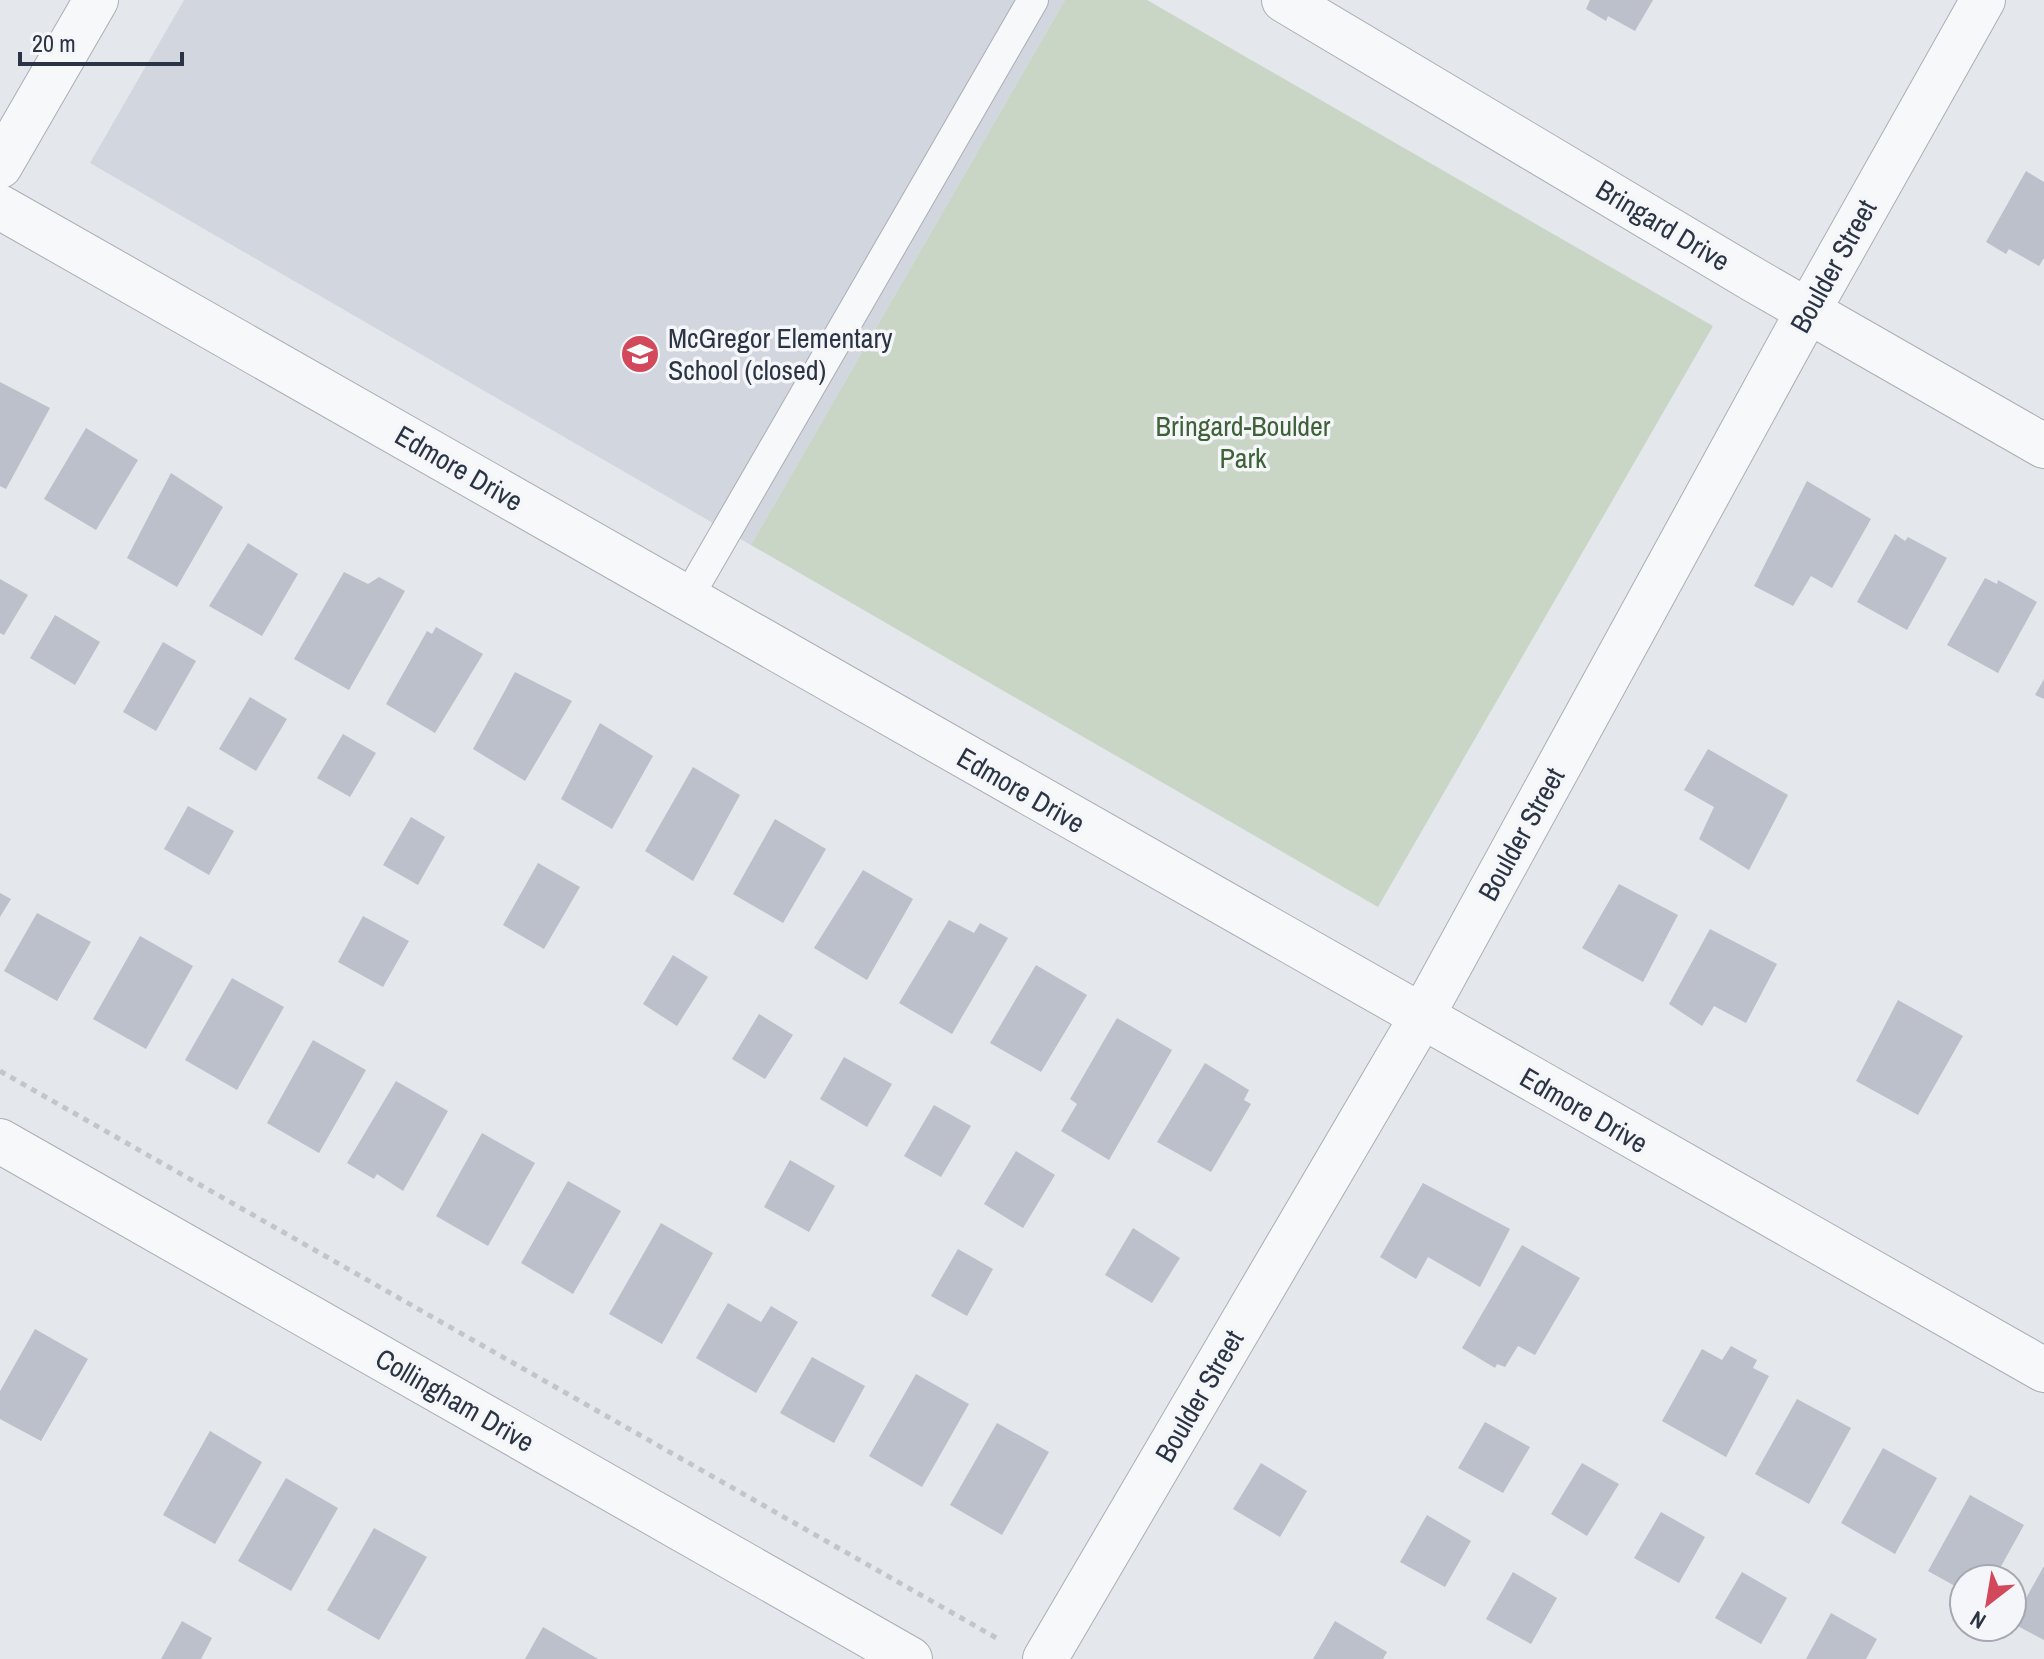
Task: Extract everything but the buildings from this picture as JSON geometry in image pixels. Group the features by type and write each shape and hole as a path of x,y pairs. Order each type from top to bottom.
{"street":[{"path":"0,166 96,0"},
{"name":"Bringard Drive","path":"1284,0 1808,311 2044,446"},
{"name":"Boulder Street","path":"1027,1652 1421,1018 1808,311 1983,0"},
{"name":"Edmore Drive","path":"0,207 2044,1370"},
{"name":"Collingham Drive","path":"0,1141 910,1659"}],"lane":[{"path":"687,599 1033,0"}],"path":[{"path":"0,1071 1027,1652"}],"shaded area":[{"name":"McGregor Elementary School (closed)","path":"184,0 1065,0 751,545 90,163"}],"green space":[{"name":"Bringard-Boulder Park","path":"1065,0 1147,0 1713,326 1378,907 751,545"}],"place":[{"name":"McGregor Elementary School (closed)","path":"640,354"}]}
